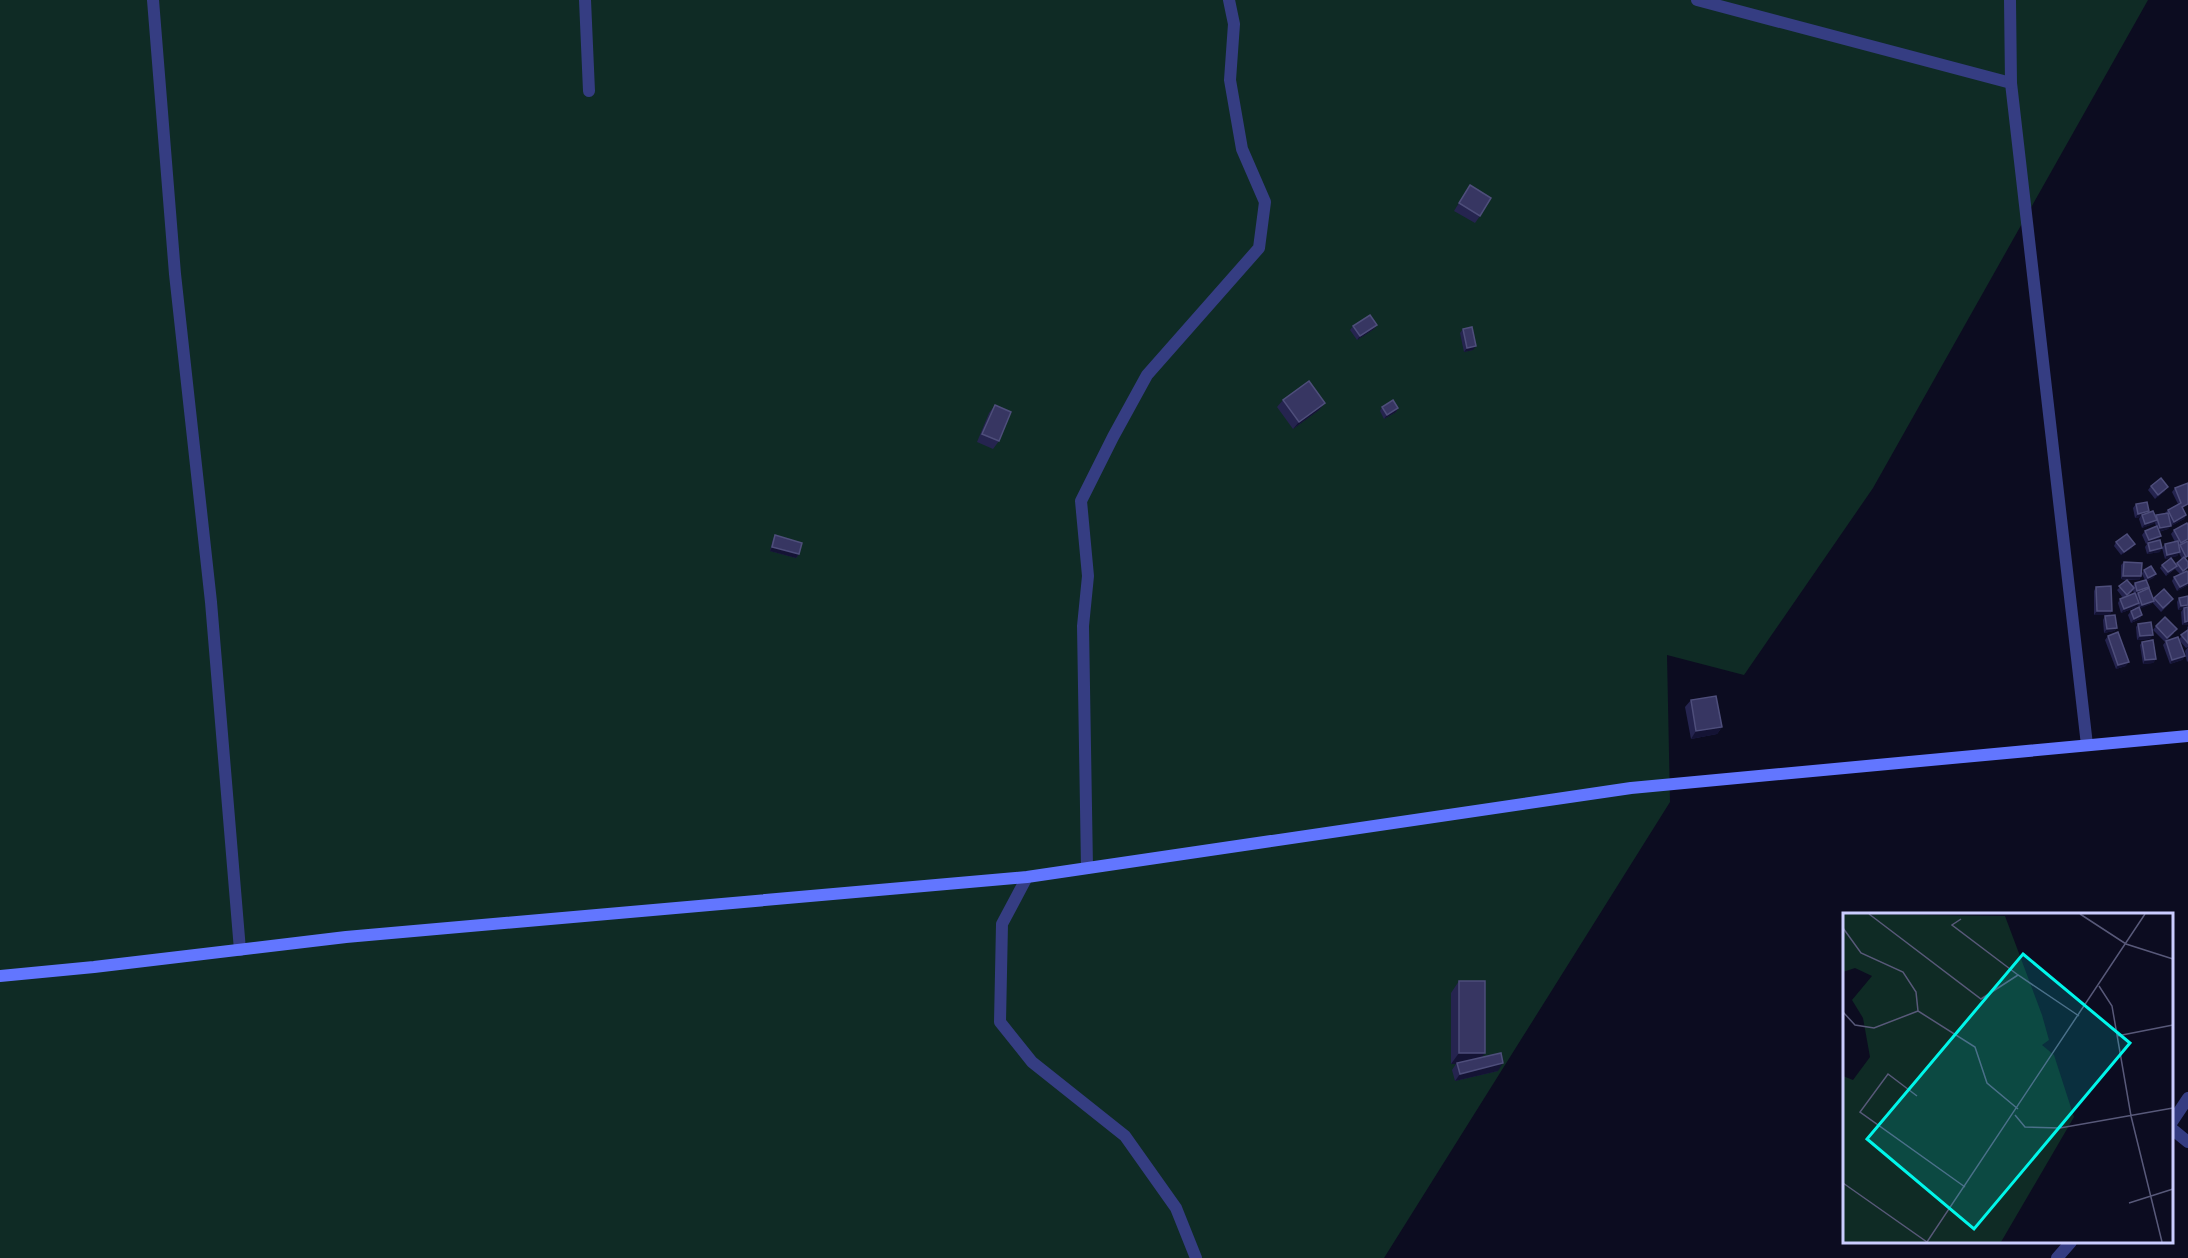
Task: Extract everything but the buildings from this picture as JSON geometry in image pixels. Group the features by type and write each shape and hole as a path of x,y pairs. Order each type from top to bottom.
{"street":[{"path":"153,0 175,274 211,602 240,950"},
{"path":"585,0 589,91"},
{"path":"1087,868 1083,626 1088,576 1081,501 1147,375 1259,248 1265,202 1242,149 1230,80 1234,24 1229,0"},
{"path":"1697,0 2012,83"},
{"path":"2010,0 2012,83 2087,745"},
{"path":"0,976 346,937 1027,877 1631,788 2188,736"},
{"path":"1027,877 1002,924 1000,1022 1032,1062 1125,1136 1176,1208 1196,1258"},
{"path":"2173,1120 2188,1098"},
{"path":"2173,1130 2188,1142"},
{"path":"2057,1258 2070,1243"}],"green space":[{"path":"0,0 2148,0 1873,488 1744,675 1667,655 1670,802 1384,1258 0,1258"}]}
